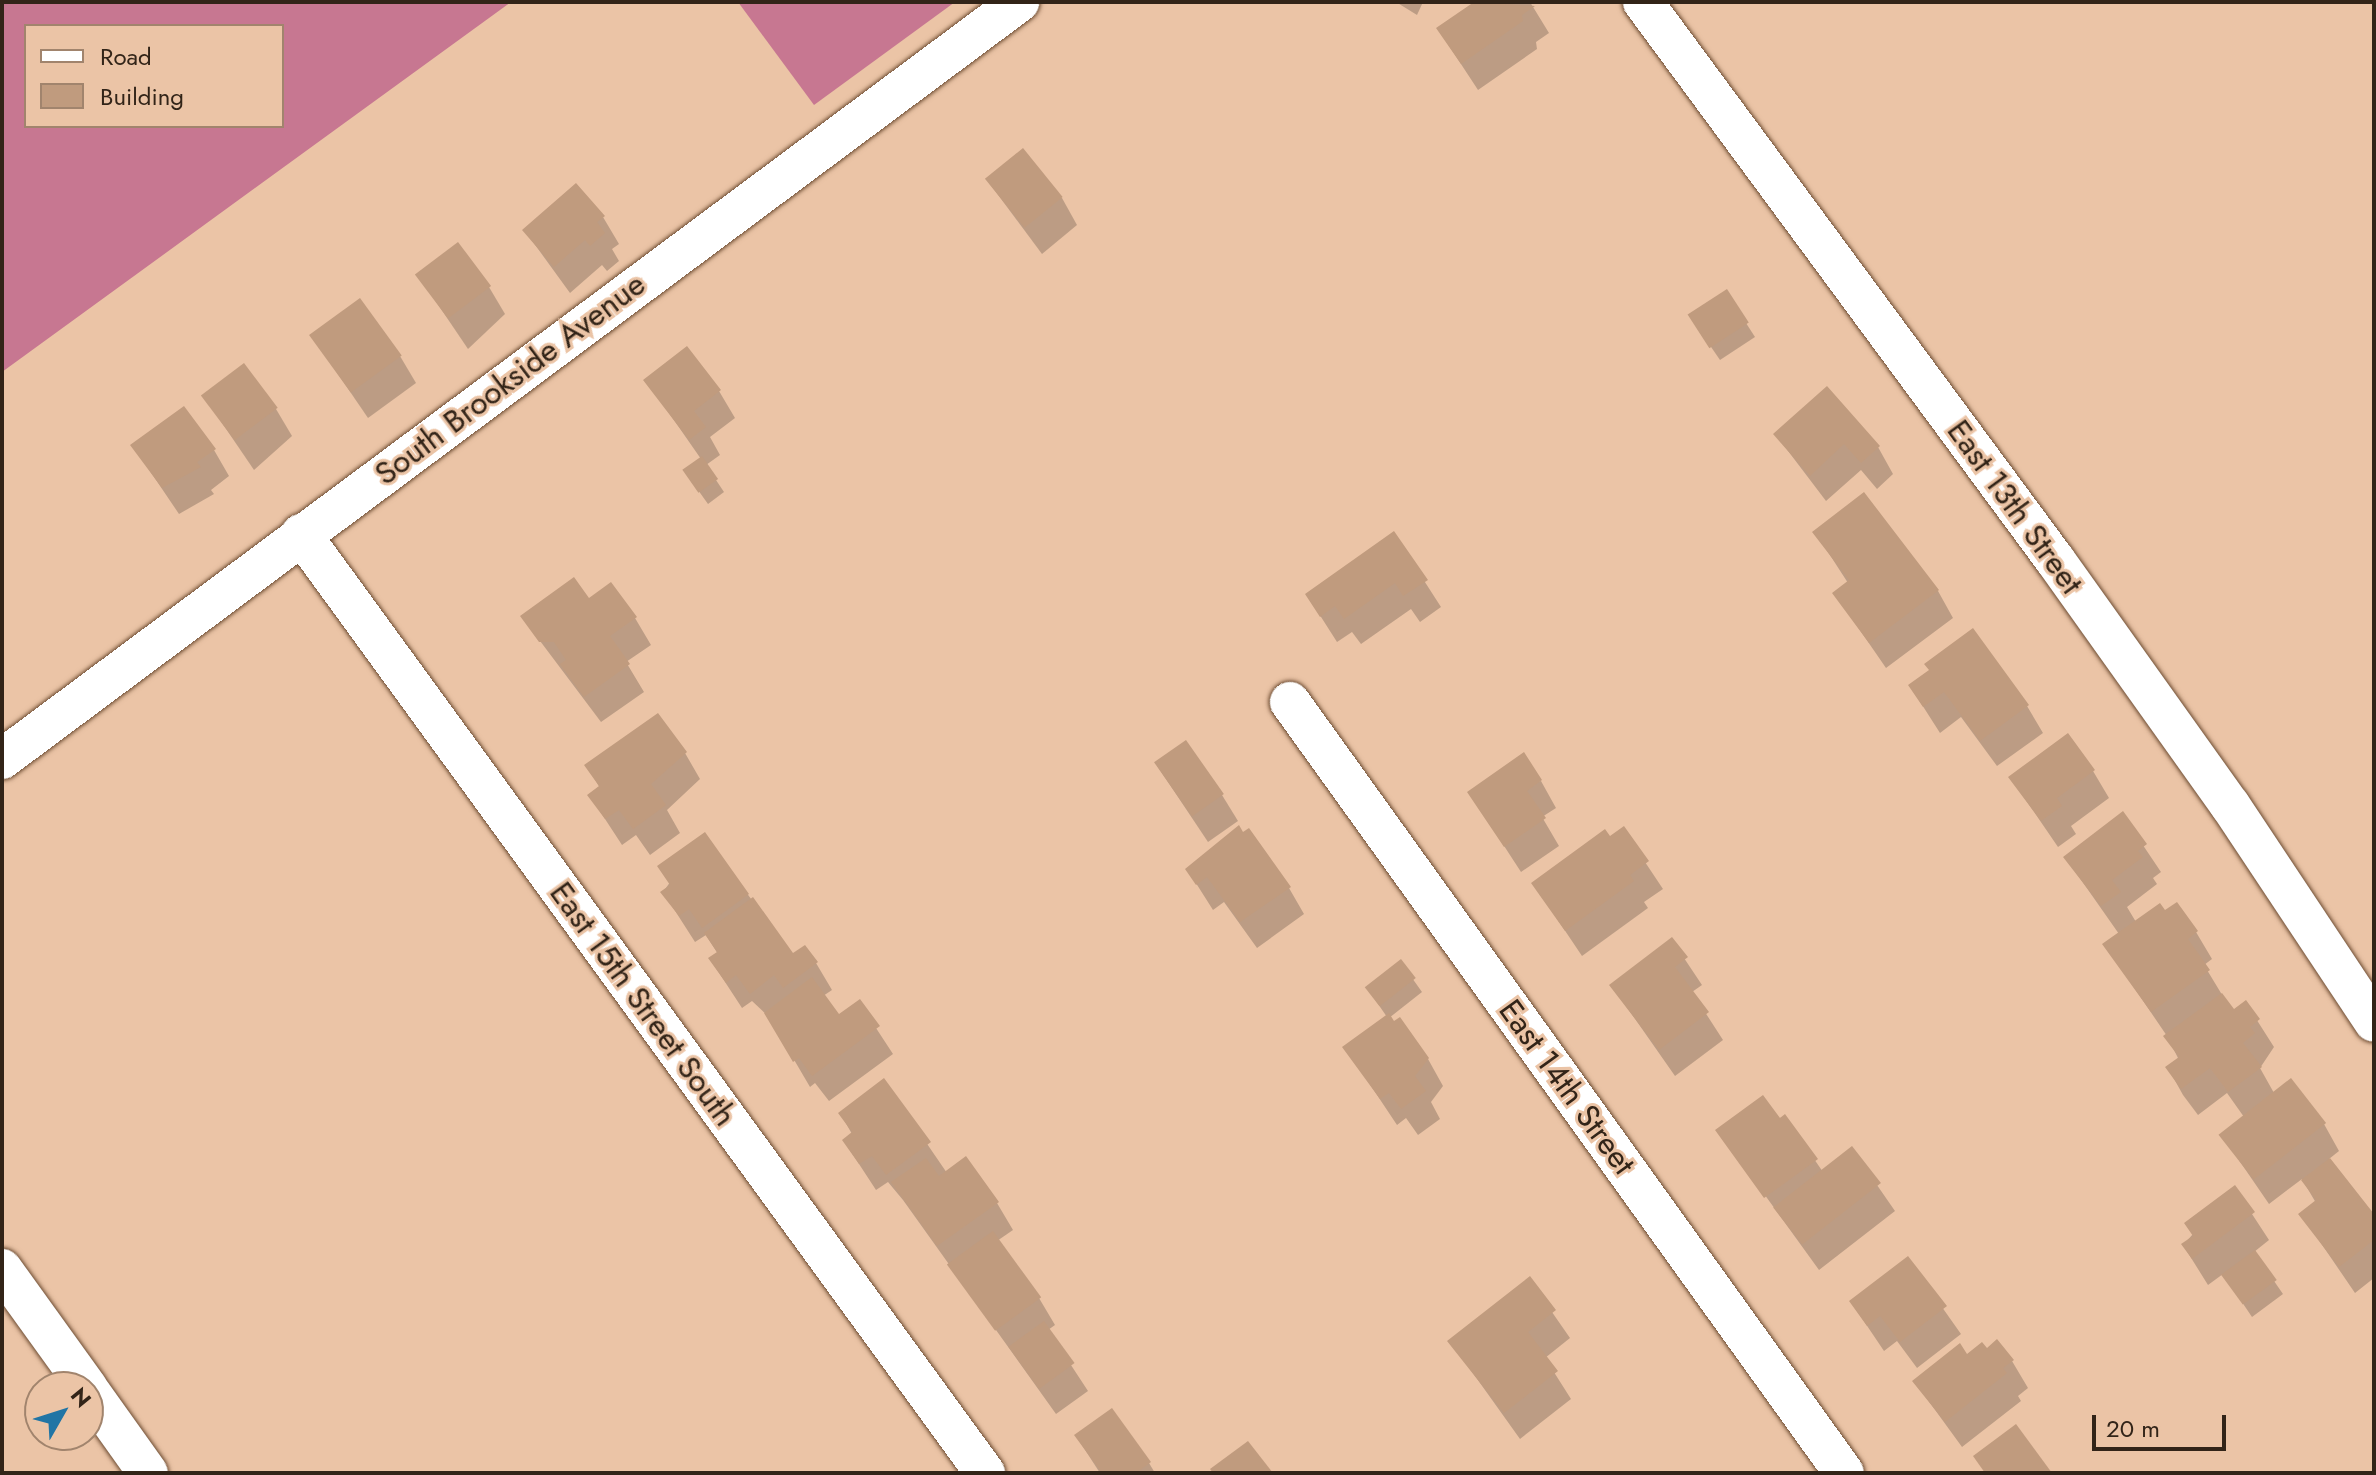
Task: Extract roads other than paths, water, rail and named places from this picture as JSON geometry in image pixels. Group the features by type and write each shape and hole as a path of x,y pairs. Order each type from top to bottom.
{"street":[{"name":"South Brookside Avenue","path":"2,759 1019,2"},
{"name":"East 13th Street","path":"1643,2 2055,560 2230,805 2374,1022"},
{"name":"East 15th Street South","path":"301,534 985,1473"},
{"name":"East 14th Street","path":"1290,702 1844,1473"},
{"path":"2,1269 75,1371"},
{"path":"104,1412 148,1473"}]}
